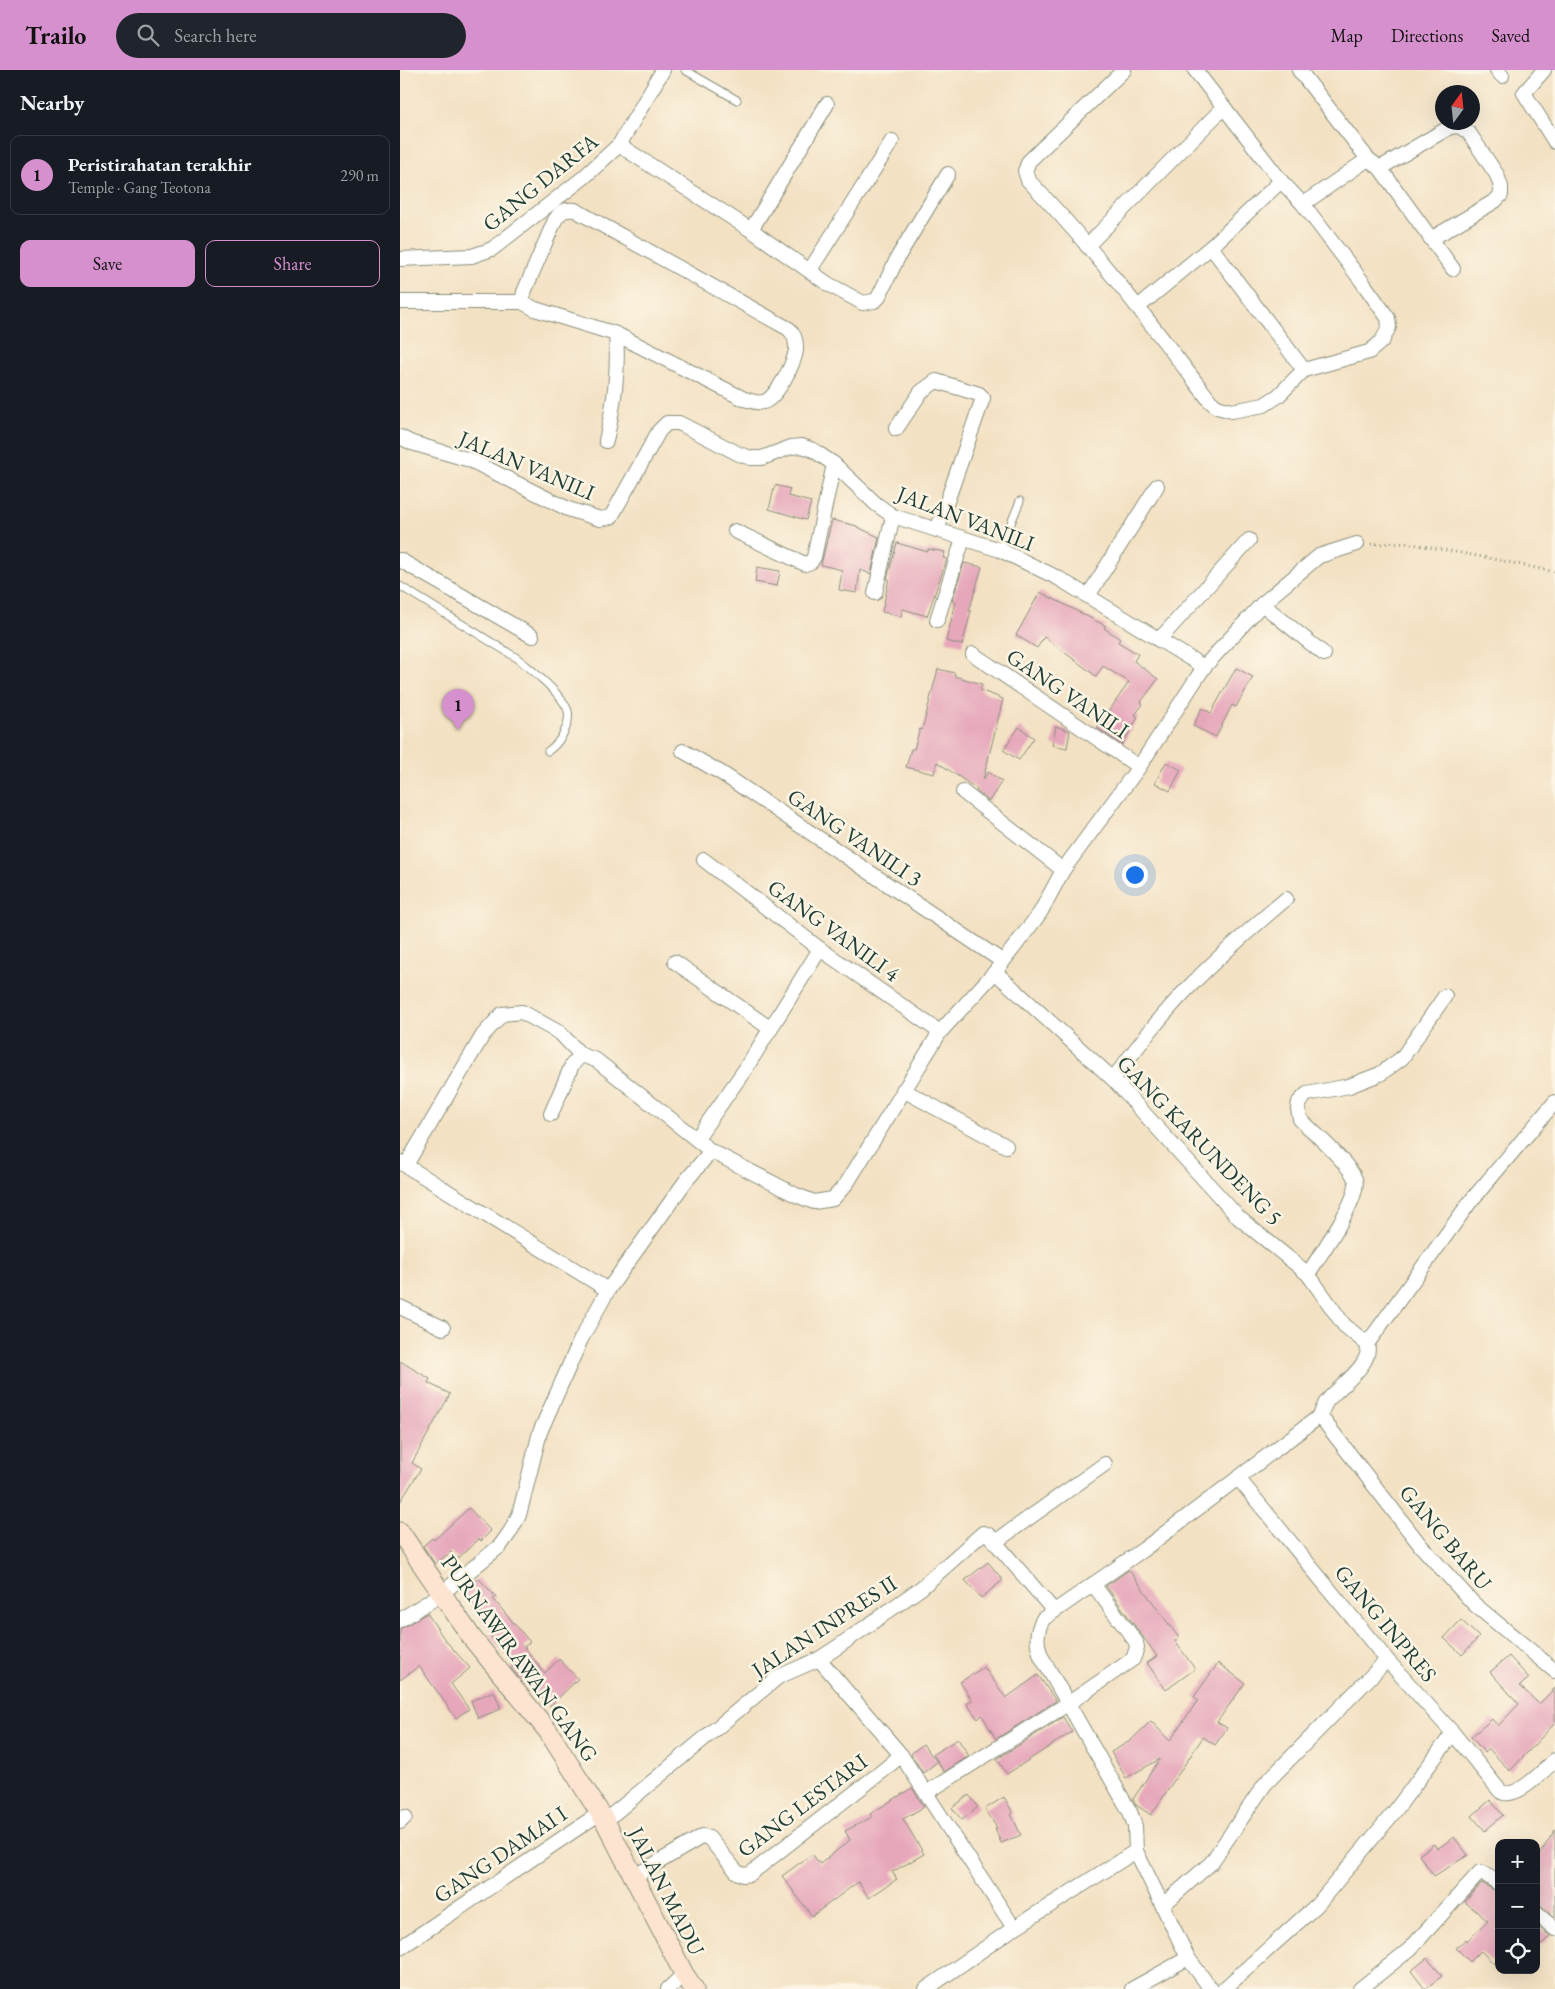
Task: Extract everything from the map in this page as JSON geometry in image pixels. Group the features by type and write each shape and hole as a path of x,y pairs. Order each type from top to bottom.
{"street":[{"name":"GANG DARFA","path":"400,259 472,256 492,249 583,178 619,145 663,70"},
{"path":"1124,70 1029,161 1025,171 1028,180 1087,246 1138,308 1210,402 1217,407 1232,411 1264,405 1278,396 1304,370 1369,352 1382,341 1389,327 1388,318 1303,204 1281,181 1195,70"},
{"path":"1299,70 1368,158 1380,168 1453,269"},
{"path":"1544,70 1524,93 1555,142"},
{"path":"752,230 827,104"},
{"path":"1087,246 1224,107"},
{"path":"1380,168 1450,127 1458,126 1469,133 1497,175 1501,187 1501,195 1495,201 1431,239"},
{"path":"810,270 892,141"},
{"path":"619,145 752,230 828,284 863,303 874,301 878,298 899,255 948,174"},
{"path":"1303,204 1368,158"},
{"path":"1138,308 1211,247 1281,181"},
{"path":"400,302 522,302 535,309 616,334 744,399 757,402 764,402 770,399 788,374 796,352 795,337 789,329 575,210 567,209 561,212 555,220 524,292 522,302"},
{"path":"1211,247 1304,370"},
{"path":"606,440 615,400 616,334"},
{"path":"896,429 921,392 936,381 979,394 983,398 938,530"},
{"name":"JALAN VANILI","path":"400,437 412,443 470,460 568,509 600,519 611,517 659,431 664,425 672,422 679,423 739,454 752,458 762,458 791,447 802,446 814,450 834,464 876,504 893,516 1000,550 1058,578 1204,667"},
{"path":"735,531 805,564 810,562 814,557 834,464"},
{"path":"1088,596 1156,486"},
{"path":"875,592 893,516"},
{"path":"937,620 963,539"},
{"path":"1159,640 1249,540"},
{"path":"608,1290 403,1164 484,1035 502,1014 522,1012 560,1034 581,1055 596,1060 697,1138 711,1151 796,1195 814,1202 833,1199 847,1183 940,1032 998,966 1040,912 1063,870 1139,767 1204,667 1262,604 1319,556 1356,544"},
{"path":"400,560 532,636"},
{"path":"1262,604 1324,654"},
{"name":"GANG VANILI","path":"973,654 1139,767"},
{"name":"GANG VANILI 3","path":"684,751 723,774 998,966"},
{"path":"963,792 1063,870"},
{"name":"GANG VANILI 4","path":"704,860 820,949 940,1032"},
{"path":"1113,1079 1147,1034 1191,984 1286,899"},
{"path":"697,1138 746,1068 820,949"},
{"path":"674,962 771,1029"},
{"name":"GANG KARUNDENG 5","path":"998,966 1113,1079 1238,1217 1308,1274 1344,1325 1367,1344"},
{"path":"1308,1274 1352,1202 1356,1185 1355,1179 1344,1164 1300,1119 1299,1102 1307,1094 1349,1086 1380,1074 1402,1058 1446,996"},
{"path":"550,1114 572,1065 581,1055"},
{"path":"903,1090 1006,1146"},
{"path":"1212,1989 1188,1958 1136,1851 1134,1821 1041,1656 1037,1644 1037,1629 1043,1619 1238,1478 1320,1416 1326,1402 1365,1361 1368,1350 1367,1344 1470,1202 1555,1102"},
{"path":"400,1620 441,1594 500,1546 510,1532 519,1515 540,1432 581,1339 608,1290 684,1182 711,1151"},
{"path":"400,1307 444,1328"},
{"name":"GANG BARU","path":"1320,1416 1421,1546 1474,1604 1555,1671"},
{"path":"1054,1611 994,1542 1105,1464"},
{"name":"GANG INPRES","path":"1238,1478 1386,1660 1453,1733 1503,1794 1518,1792 1555,1760"},
{"name":"PURNAWIRAWAN GANG","path":"400,1532 472,1638 548,1730 603,1817"},
{"name":"JALAN INPRES II","path":"603,1817 778,1677 819,1659 921,1588 981,1534 989,1535 994,1542"},
{"path":"926,1793 1069,1703 1129,1664 1133,1659 1137,1648 1136,1642 1093,1584"},
{"path":"819,1659 901,1755 1014,1928"},
{"path":"1163,1905 1211,1863 1265,1784 1386,1660"},
{"path":"1224,1989 1317,1905 1401,1803 1453,1733"},
{"name":"GANG LESTARI","path":"633,1877 703,1836 710,1838 737,1872 743,1875 750,1874 901,1755"},
{"name":"JALAN MADU","path":"603,1817 689,1982"},
{"name":"GANG DAMAI I","path":"400,1948 603,1817"},
{"path":"926,1989 1014,1928 1136,1851"},
{"path":"1360,1989 1410,1949 1480,1872 1495,1881"},
{"path":"1540,1916 1555,1929"},
{"path":"1132,1989 1188,1958"},
{"path":"668,1989 689,1982"}],"lane":[{"path":"685,70 737,100"},
{"path":"1000,550 1020,500"},
{"path":"400,586 517,658 558,696 568,711 566,724 562,736 548,751"}],"path":[{"path":"1356,544 1406,544 1494,559 1555,572"}],"building":[{"path":"775,485 790,489 788,496 811,502 806,520 769,509"},
{"path":"832,520 857,526 879,537 871,574 860,570 857,593 839,590 842,570 821,565"},
{"path":"897,543 928,552 928,549 945,552 943,558 947,559 927,616 903,609 901,616 882,612 889,579 887,579"},
{"path":"964,563 982,567 969,611 971,611 962,645 946,641 956,602 952,601"},
{"path":"757,567 780,571 777,586 755,582"},
{"path":"1040,592 1106,626 1104,628 1120,639 1118,642 1138,654 1134,661 1158,679 1141,702 1143,704 1135,715 1138,717 1122,745 1097,728 1129,682 1103,666 1096,676 1044,637 1037,648 1016,635"},
{"path":"1236,668 1253,677 1236,707 1232,705 1216,737 1193,726 1202,708 1211,713"},
{"path":"938,669 955,673 954,676 982,684 980,690 1003,699 983,780 988,772 1002,781 989,801 976,791 977,789 937,762 934,774 906,767 911,749 914,749 920,729 922,730"},
{"path":"1056,726 1070,731 1067,748 1052,745"},
{"path":"1019,727 1034,738 1019,760 1003,750"},
{"path":"1166,762 1181,770 1170,791 1155,783"},
{"path":"400,1361 430,1379 428,1383 450,1394 412,1463 421,1469 400,1502"},
{"path":"469,1508 491,1531 457,1559 451,1552 435,1564 423,1546 432,1538 434,1540"},
{"path":"988,1562 1003,1580 981,1598 965,1580"},
{"path":"1129,1570 1179,1638 1175,1641 1195,1669 1166,1690 1147,1663 1157,1656 1106,1586"},
{"path":"478,1578 496,1597 493,1599 530,1642 524,1647 545,1673 559,1659 578,1679 550,1706 524,1679 522,1681 511,1668 515,1665 490,1636 493,1633 480,1618 484,1615 463,1594"},
{"path":"427,1613 445,1640 470,1668 451,1684 469,1709 456,1718 419,1666 400,1680 400,1629"},
{"path":"1461,1620 1479,1637 1462,1655 1444,1638"},
{"path":"1509,1656 1529,1678 1520,1686 1539,1704 1555,1688 1555,1723 1510,1771 1489,1749 1485,1753 1471,1737 1492,1719 1498,1726 1519,1704 1490,1672"},
{"path":"1218,1663 1245,1683 1217,1722 1227,1728 1215,1745 1203,1737 1151,1815 1136,1805 1133,1799 1160,1759 1126,1778 1111,1752 1130,1741 1151,1721 1170,1741 1198,1700 1194,1697"},
{"path":"984,1667 1006,1698 1038,1675 1056,1701 996,1739 982,1715 978,1719 967,1704 972,1700 960,1682"},
{"path":"494,1691 501,1709 478,1718 471,1701"},
{"path":"1063,1717 1072,1732 1007,1774 997,1759"},
{"path":"958,1739 969,1756 944,1772 933,1754"},
{"path":"923,1744 937,1762 923,1773 911,1754"},
{"path":"912,1788 924,1807 903,1819 924,1854 892,1872 897,1879 869,1898 858,1882 812,1916 782,1876 812,1854 820,1864 850,1840 845,1831 872,1817 870,1814"},
{"path":"969,1795 978,1807 962,1820 952,1808"},
{"path":"1004,1797 1013,1813 1011,1814 1021,1835 1001,1843 995,1829 997,1828 985,1809"},
{"path":"1490,1800 1503,1815 1485,1831 1472,1816"},
{"path":"1555,1830 1555,1918 1540,1905 1540,1854"},
{"path":"1454,1837 1468,1855 1434,1876 1419,1855 1434,1844 1437,1849"},
{"path":"1482,1883 1495,1891 1495,1965 1481,1951 1470,1962 1456,1948 1466,1939 1467,1941 1488,1921 1465,1902"},
{"path":"1540,1928 1550,1936 1540,1946"},
{"path":"1427,1958 1442,1976 1425,1989 1411,1971"}],"place":[{"name":"Peristirahatan terakhir","path":"458,730"}]}
